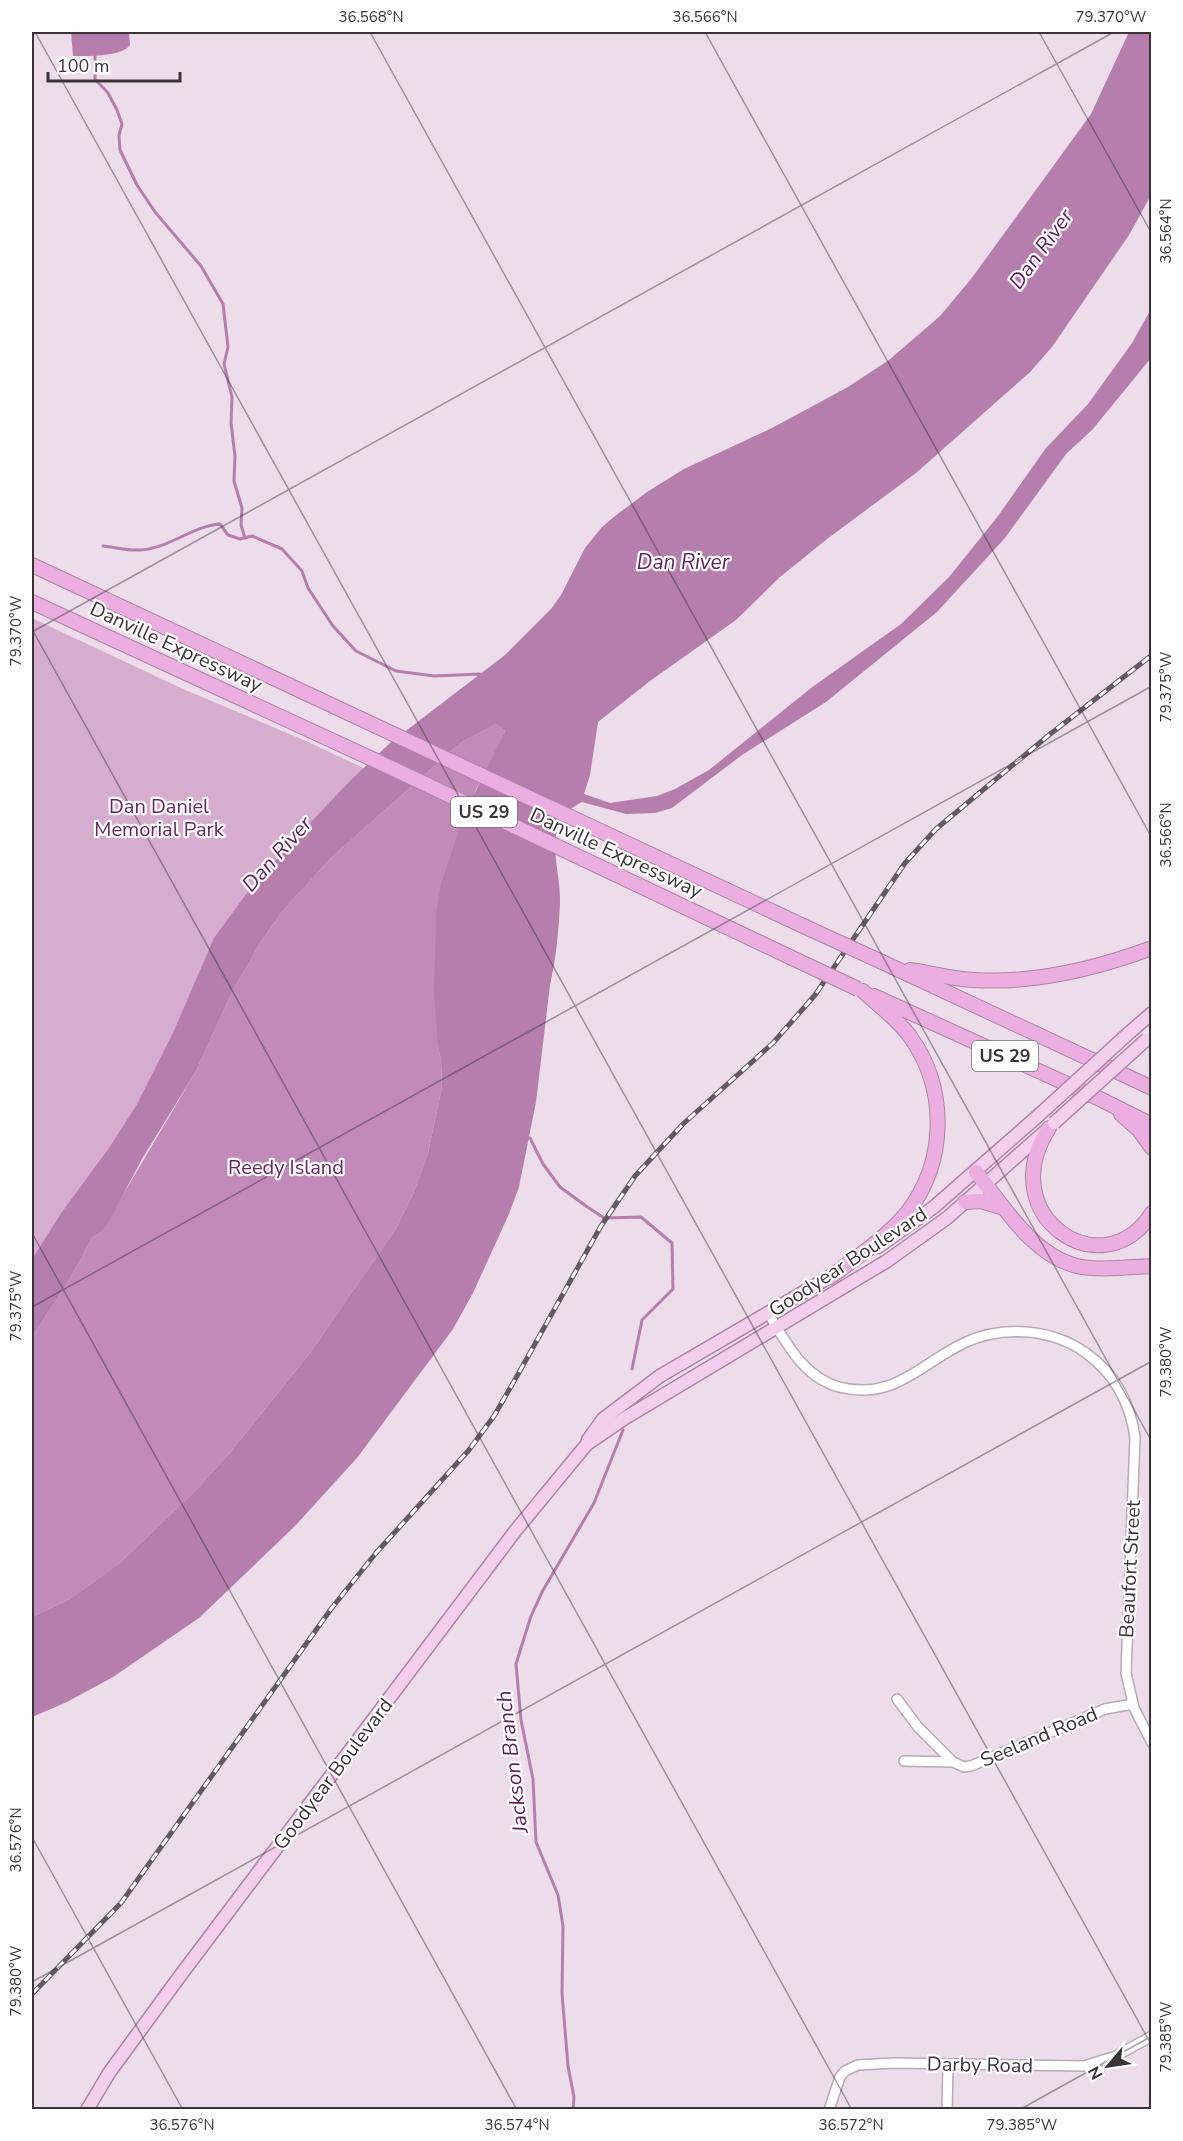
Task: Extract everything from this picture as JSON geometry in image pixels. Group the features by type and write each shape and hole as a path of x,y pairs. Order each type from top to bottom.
{"highway":[{"path":"32,556 136,606 155,622"},
{"name":"Danville Expressway","path":"32,565 1152,1088"},
{"name":"Danville Expressway","path":"32,602 1152,1125"},
{"path":"32,608 64,621 84,626"},
{"path":"888,965 974,980 1027,979 1089,968 1152,948"},
{"path":"830,1277 862,1253 906,1214 927,1179 937,1146 936,1099 926,1066 909,1035 861,990"},
{"path":"1109,1103 1139,1130 1152,1148"},
{"path":"1052,1125 1035,1156 1034,1186 1041,1210 1055,1229 1082,1243 1105,1244 1136,1230 1152,1213"},
{"path":"976,1172 1036,1243 1064,1262 1094,1268 1152,1266"},
{"path":"965,1202 981,1201 1005,1208"}],"main road":[{"name":"Goodyear Boulevard","path":"587,1444 603,1419 643,1388 891,1239 976,1172 1152,1013"},
{"name":"Goodyear Boulevard","path":"87,2109 109,2073 187,1967 516,1530 587,1444 625,1418 887,1261 986,1185 1149,1037"}],"street":[{"name":"Beaufort Street","path":"768,1313 798,1359 808,1369 827,1382 851,1389 867,1390 894,1385 976,1338 1010,1332 1033,1332 1068,1343 1091,1357 1106,1371 1123,1396 1129,1410 1135,1437 1126,1673 1133,1704"},
{"path":"897,1699 918,1727 952,1762"},
{"path":"1133,1704 1152,1743"},
{"name":"Seeland Road","path":"904,1761 952,1762 964,1767 971,1766 1105,1709 1133,1704"},
{"name":"Darby Road","path":"829,2109 840,2077 851,2067 858,2065 894,2063 1084,2066 1116,2056 1152,2036"},
{"path":"947,2109 948,2064"}],"green space":[{"name":"Dan Daniel Memorial Park","path":"32,618 183,689 370,771 150,1089 32,1282"},
{"name":"Reedy Island","path":"496,724 505,731 475,791 438,1047 442,1087 428,1153 413,1194 395,1230 310,1353 228,1455 194,1492 121,1562 70,1599 32,1617 32,1337 71,1277 92,1238 101,1232 196,1071 232,992 262,940 285,908 332,857 449,753 462,742"}],"water":[{"path":"71,32 129,32 130,45 112,54 73,56"},
{"name":"Dan River","path":"1129,32 1151,32 1151,195 1129,235 1052,347 1030,372 916,473 780,577 736,620 650,681 598,722 590,775 584,794 610,803 657,796 675,789 709,770 811,688 901,624 949,577 998,516 1046,448 1088,404 1132,343 1151,309 1151,358 1092,430 1066,454 1005,538 937,612 826,702 742,755 672,808 655,813 626,814 582,802 569,811 556,834 560,902 557,944 536,1102 519,1187 473,1293 453,1329 357,1458 295,1526 199,1618 113,1677 67,1702 32,1717 32,1617 70,1599 121,1562 194,1492 228,1455 310,1353 395,1230 413,1194 428,1153 442,1087 434,992 436,915 441,884 464,815 505,731 496,724 462,742 332,857 285,908 262,940 232,992 196,1071 142,1159 107,1225 92,1238 71,1277 32,1337 32,1259 136,1106 173,1033 214,938 247,893 350,781 390,743 505,655 551,609 561,595 585,548 602,527 647,492 684,469 772,428 848,387 889,360 940,316 971,279 1091,114"}],"waterway":[{"path":"95,56 95,79 108,93 117,110 122,124 119,135 120,150 137,185 155,212 201,266 223,304 228,347 224,364 232,397 234,481 242,508 241,525 245,538"},
{"path":"103,546 131,550 150,549 200,529 220,524 228,535 240,539 252,536 282,549 302,571 308,588 333,626 356,651 396,671 434,676 480,674 481,676"},
{"name":"Jackson Branch","path":"525,1139 530,1138 543,1164 560,1187 586,1206 604,1218 641,1217 672,1243 673,1289 642,1320 632,1369"},
{"name":"Jackson Branch","path":"573,2110 574,2097 568,2066 562,1993 563,1926 558,1895 536,1842 533,1779 521,1720 516,1664 531,1616 542,1592 594,1503 623,1430"}],"railway":[{"path":"32,1994 121,1903 331,1609 376,1553 469,1450 494,1416 601,1226 635,1176 683,1124 773,1043 815,995 905,863 936,829 1049,735 1152,655"}]}
